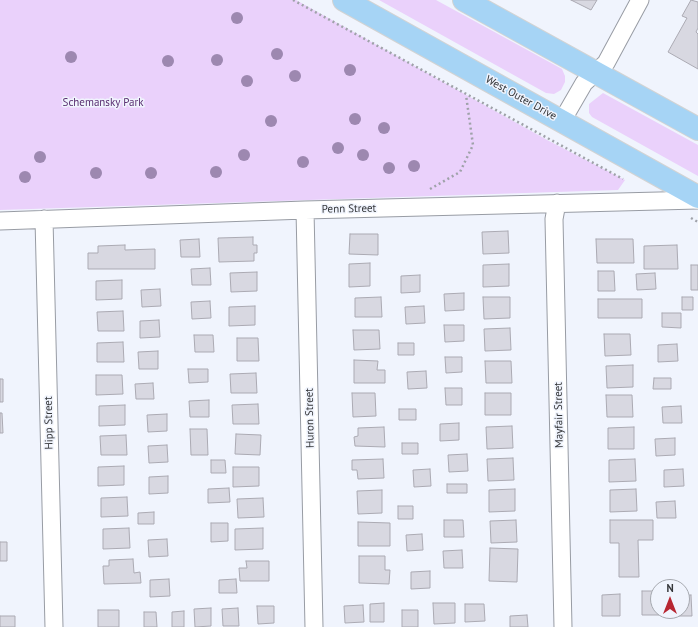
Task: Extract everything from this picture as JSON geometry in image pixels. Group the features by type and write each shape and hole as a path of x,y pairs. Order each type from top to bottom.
{"main road":[{"name":"West Outer Drive","path":"344,0 698,197"},
{"path":"464,0 698,130"}],"street":[{"path":"562,121 584,83 606,63 640,0"},
{"name":"Penn Street","path":"0,221 305,210 698,200"},
{"name":"Mayfair Street","path":"557,203 554,220 562,627"},
{"name":"Huron Street","path":"305,210 314,627"},
{"name":"Hipp Street","path":"44,220 54,627"}],"path":[{"path":"293,0 626,181"},
{"path":"430,190 460,172 473,145 466,94"}],"green space":[{"name":"Schemansky Park","path":"0,0 296,0 549,141 625,180 618,190 0,210"},
{"path":"379,0 436,0 562,69 565,76 565,82 561,90 554,94 546,93"},
{"path":"603,93 698,145 698,176 592,117 589,113 589,104"}],"building":[{"path":"571,0 597,0 591,10"},
{"path":"691,0 698,2 698,28 696,32 698,34 698,69 668,52 687,18 682,16"},
{"path":"508,231 509,253 483,254 482,232"},
{"path":"350,234 378,234 378,255 349,254"},
{"path":"253,237 253,245 257,245 257,253 254,253 254,261 219,262 218,238"},
{"path":"199,239 200,257 181,257 180,240"},
{"path":"596,239 633,239 634,263 597,263"},
{"path":"125,245 125,250 155,249 155,269 88,269 88,253 98,253 98,246"},
{"path":"677,245 678,269 644,269 644,246"},
{"path":"370,263 370,286 349,287 349,264"},
{"path":"509,264 509,286 483,287 483,265"},
{"path":"691,265 698,265 698,290 691,290"},
{"path":"210,268 211,285 192,285 191,269"},
{"path":"598,271 614,271 615,291 598,291"},
{"path":"257,272 257,291 231,292 230,273"},
{"path":"655,273 656,289 637,290 636,274"},
{"path":"420,275 420,292 401,293 401,276"},
{"path":"122,280 122,299 96,300 96,281"},
{"path":"160,289 161,306 142,307 141,290"},
{"path":"464,293 464,310 445,311 444,294"},
{"path":"381,297 382,317 355,317 355,298"},
{"path":"483,297 510,297 510,318 484,319"},
{"path":"682,297 693,297 693,310 682,310"},
{"path":"598,299 642,299 642,318 598,318"},
{"path":"210,301 211,318 192,319 191,302"},
{"path":"255,306 255,325 229,326 229,307"},
{"path":"424,306 425,323 406,324 405,307"},
{"path":"123,311 124,331 98,331 97,312"},
{"path":"662,313 681,313 681,328 662,327"},
{"path":"159,320 160,337 140,338 140,321"},
{"path":"444,325 464,325 464,341 445,342"},
{"path":"510,328 511,350 485,351 484,329"},
{"path":"353,330 379,330 380,349 354,350"},
{"path":"604,334 630,334 631,355 605,356"},
{"path":"194,335 213,335 214,352 195,352"},
{"path":"237,338 258,338 259,361 237,361"},
{"path":"123,342 124,362 97,362 97,343"},
{"path":"398,343 414,343 414,355 398,355"},
{"path":"677,344 678,361 658,362 658,345"},
{"path":"158,351 158,369 139,369 138,352"},
{"path":"445,357 462,357 462,372 446,373"},
{"path":"354,360 378,361 377,370 385,370 385,383 354,383"},
{"path":"485,361 511,361 512,383 486,383"},
{"path":"633,365 633,387 607,388 606,366"},
{"path":"188,369 208,369 208,382 189,383"},
{"path":"426,371 427,388 408,389 407,372"},
{"path":"256,373 257,393 231,393 230,374"},
{"path":"96,375 122,375 123,394 96,395"},
{"path":"654,378 671,378 671,389 653,389"},
{"path":"0,379 3,379 3,402 0,402"},
{"path":"153,383 154,399 136,399 135,384"},
{"path":"445,388 462,388 462,405 446,405"},
{"path":"352,393 375,393 376,416 353,417"},
{"path":"485,393 511,393 511,415 485,415"},
{"path":"606,395 632,395 633,417 607,417"},
{"path":"209,400 209,417 190,417 189,401"},
{"path":"258,404 259,424 233,424 232,405"},
{"path":"125,405 125,425 99,426 99,406"},
{"path":"681,406 682,423 663,423 662,407"},
{"path":"399,409 416,409 416,420 399,420"},
{"path":"0,413 2,413 3,433 0,433"},
{"path":"167,414 167,431 148,432 147,415"},
{"path":"459,423 459,440 440,441 440,424"},
{"path":"512,426 513,448 487,449 486,427"},
{"path":"384,427 385,447 355,446 354,437 358,436 358,428"},
{"path":"634,427 634,449 608,449 608,428"},
{"path":"190,429 207,429 208,455 191,455"},
{"path":"236,434 261,435 260,455 235,454"},
{"path":"126,435 127,455 101,455 100,436"},
{"path":"675,438 675,455 656,456 655,439"},
{"path":"402,443 418,443 418,454 402,454"},
{"path":"167,445 168,462 149,463 148,446"},
{"path":"467,454 468,471 449,472 448,455"},
{"path":"513,458 514,480 488,481 487,459"},
{"path":"383,459 384,478 358,479 357,470 352,470 352,460"},
{"path":"635,459 636,481 609,482 609,460"},
{"path":"211,460 225,460 226,473 211,473"},
{"path":"124,466 124,485 98,486 98,467"},
{"path":"233,467 259,467 259,486 233,487"},
{"path":"430,469 431,486 414,487 413,470"},
{"path":"683,469 684,486 664,487 664,470"},
{"path":"168,476 168,493 149,494 149,477"},
{"path":"447,484 467,484 467,493 447,493"},
{"path":"229,488 230,502 208,503 208,489"},
{"path":"515,489 515,511 489,512 489,490"},
{"path":"636,489 637,511 610,512 610,490"},
{"path":"382,490 382,513 358,514 357,491"},
{"path":"127,497 128,516 101,517 101,498"},
{"path":"263,498 264,517 238,518 237,499"},
{"path":"675,501 676,518 657,518 656,502"},
{"path":"398,506 413,506 413,519 398,519"},
{"path":"154,512 154,524 138,524 138,513"},
{"path":"444,520 463,520 464,537 444,537"},
{"path":"516,520 517,542 491,543 490,521"},
{"path":"610,520 653,520 653,540 638,540 639,577 619,577 619,543 610,543"},
{"path":"358,522 390,523 390,546 358,546"},
{"path":"211,523 228,523 228,541 211,542"},
{"path":"129,528 130,548 103,549 103,529"},
{"path":"263,528 263,549 235,550 235,529"},
{"path":"422,534 423,550 407,551 406,535"},
{"path":"167,539 168,556 149,557 148,540"},
{"path":"0,542 7,542 7,561 0,561"},
{"path":"490,548 518,549 517,582 489,581"},
{"path":"462,550 463,568 444,568 443,551"},
{"path":"359,556 385,556 385,570 390,570 389,584 359,583"},
{"path":"133,559 134,573 140,572 141,583 104,584 103,566 109,566 109,560"},
{"path":"246,561 269,561 269,581 240,581 239,568 247,568"},
{"path":"430,571 430,588 411,589 411,572"},
{"path":"169,579 170,596 150,597 150,580"},
{"path":"236,579 237,593 219,593 219,580"},
{"path":"642,591 650,591 650,615 642,615"},
{"path":"620,594 620,616 602,616 602,595"},
{"path":"691,595 692,616 690,616"},
{"path":"384,603 384,622 370,622 370,604"},
{"path":"433,603 455,603 455,623 434,624"},
{"path":"465,604 484,604 485,621 465,622"},
{"path":"363,605 364,622 345,623 344,606"},
{"path":"257,606 274,606 274,623 258,624"},
{"path":"211,608 211,626 195,627 194,609"},
{"path":"238,608 239,626 223,626 222,609"},
{"path":"98,610 119,610 119,627 98,627"},
{"path":"402,610 418,610 418,627 402,627"},
{"path":"184,611 184,627 172,627 172,612"},
{"path":"144,612 156,612 157,627 144,627"},
{"path":"527,615 528,627 510,627 510,616"},
{"path":"0,616 15,616 15,627 0,627"}]}
